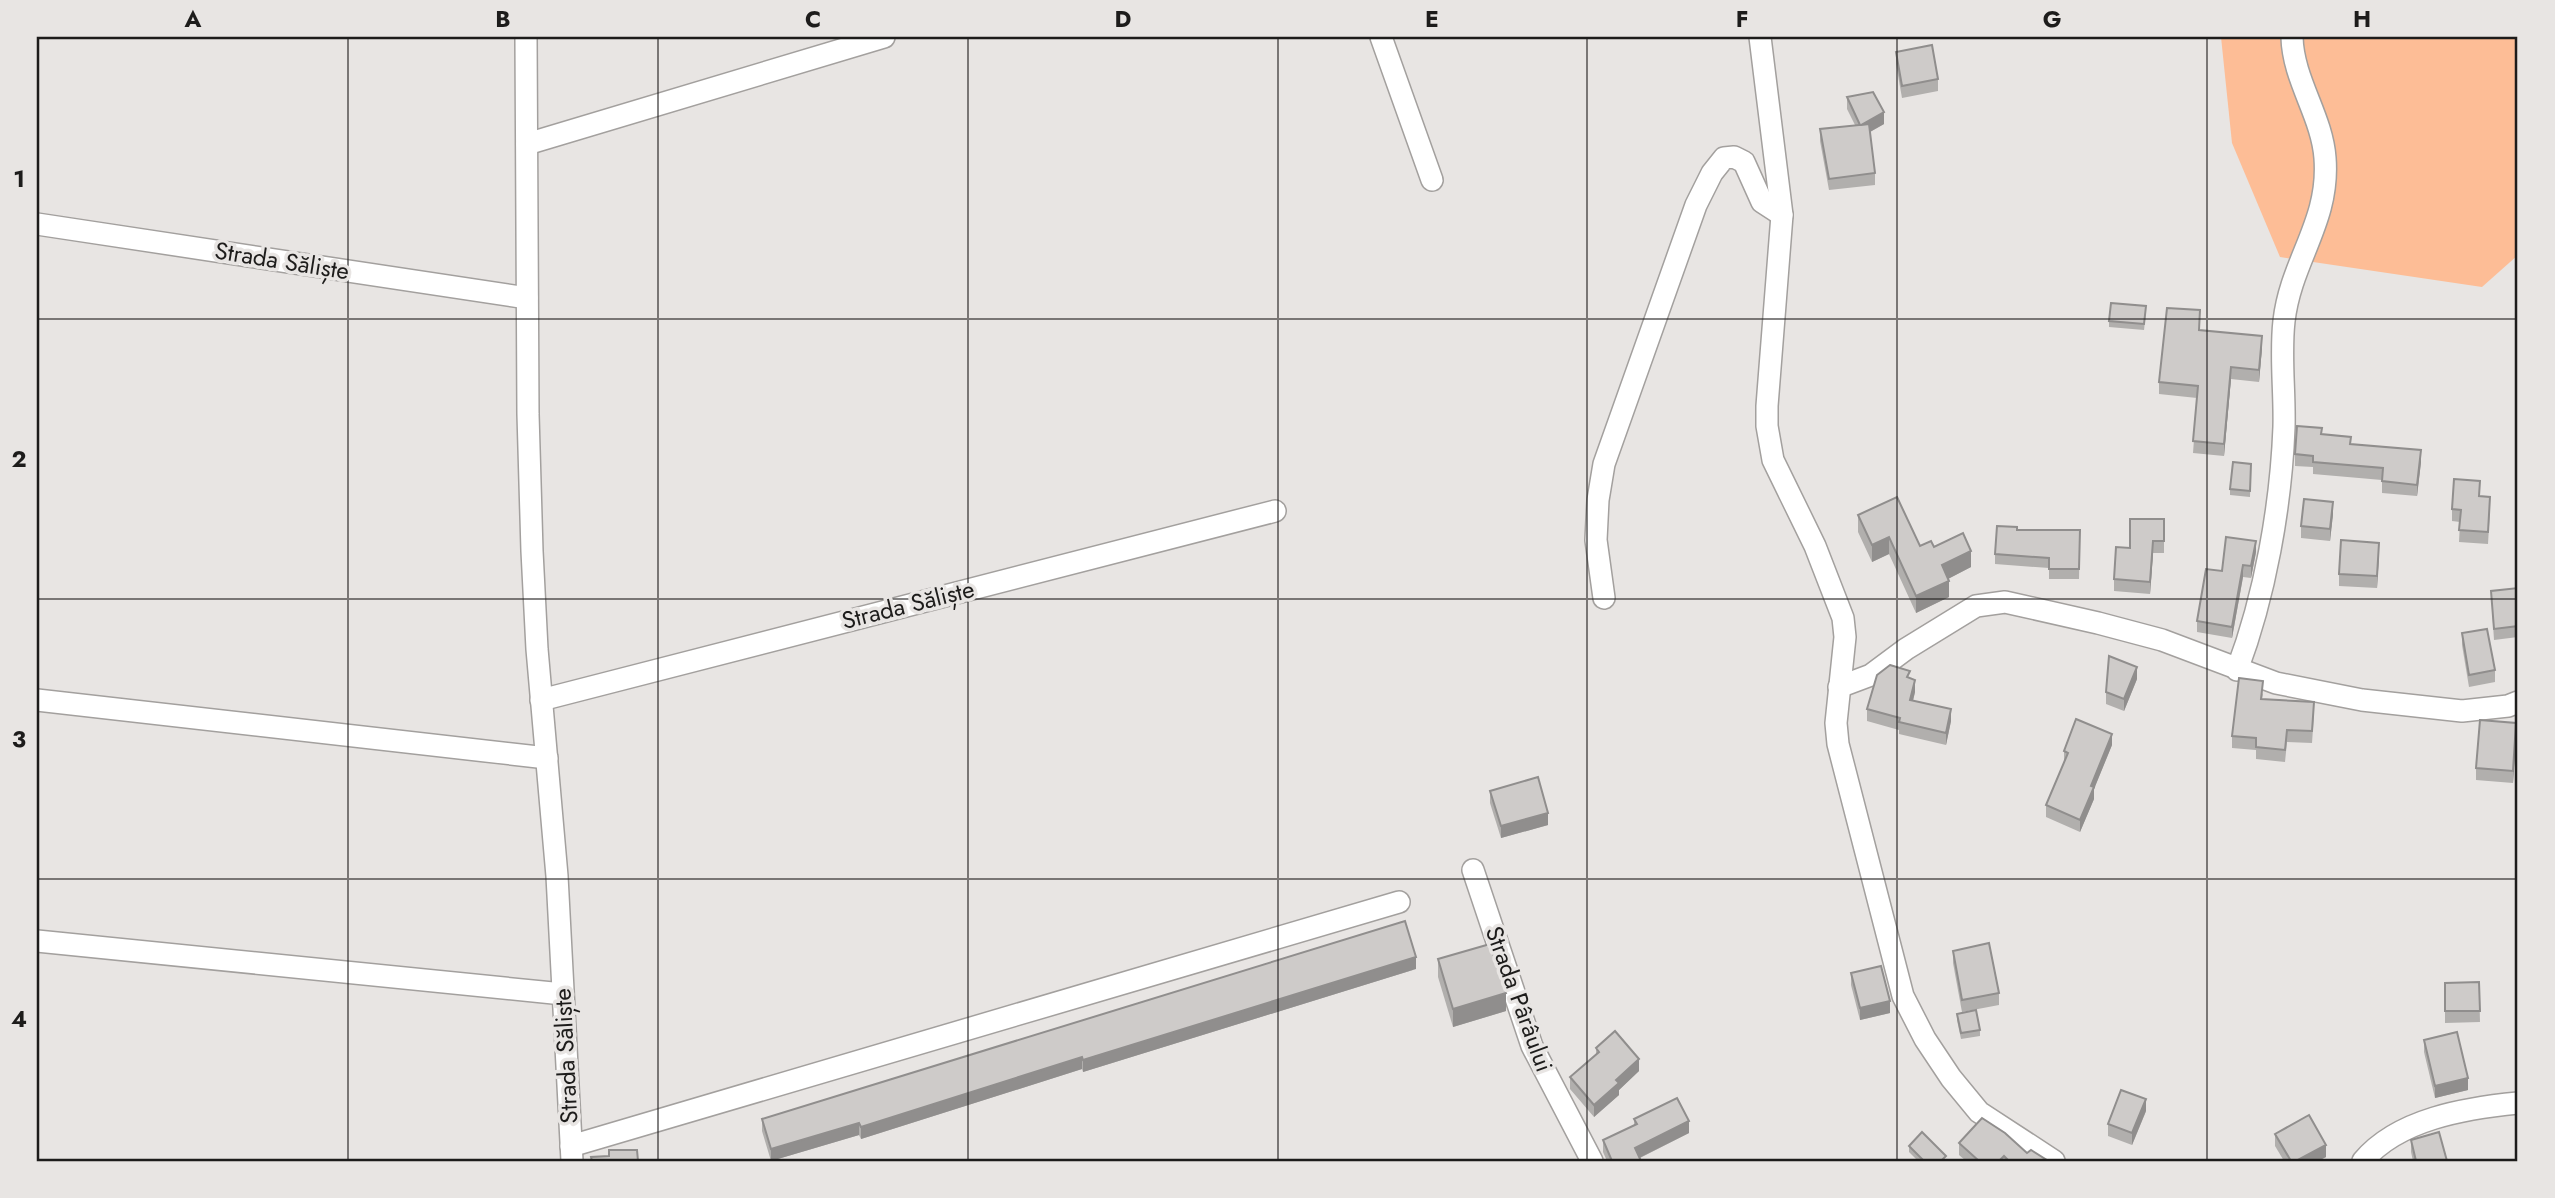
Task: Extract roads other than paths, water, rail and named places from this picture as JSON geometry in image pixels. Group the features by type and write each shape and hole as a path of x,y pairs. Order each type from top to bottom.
{"street":[{"name":"Strada Săliște","path":"526,37 531,537 541,700 557,876 572,1154"},
{"path":"527,144 884,37"},
{"path":"1381,37 1432,180"},
{"path":"1760,37 1782,215 1767,406 1769,447 1815,546 1843,618 1845,637 1836,723 1838,744 1903,996 1925,1039 1951,1078 1979,1112 2053,1161"},
{"path":"2237,670 2262,587 2281,476 2284,320 2297,267 2312,237 2325,198 2325,158 2319,126 2303,89 2292,53 2292,37"},
{"path":"1604,598 1596,540 1598,500 1604,464 1696,205 1712,173 1724,158 1734,158 1744,162 1762,202 1782,215"},
{"name":"Strada Săliște","path":"37,225 527,298"},
{"name":"Strada Săliște","path":"541,700 1275,511"},
{"path":"1839,687 1871,675 1906,649 1976,606 2005,602 2162,640 2276,683 2407,707 2462,711 2508,706 2518,702"},
{"path":"37,700 547,758"},
{"name":"Strada Pârâului","path":"1473,870 1532,1046 1592,1161"},
{"path":"572,1154 1399,902"},
{"path":"37,941 563,994"},
{"path":"2363,1161 2396,1134 2419,1125 2455,1114 2518,1103"}]}
